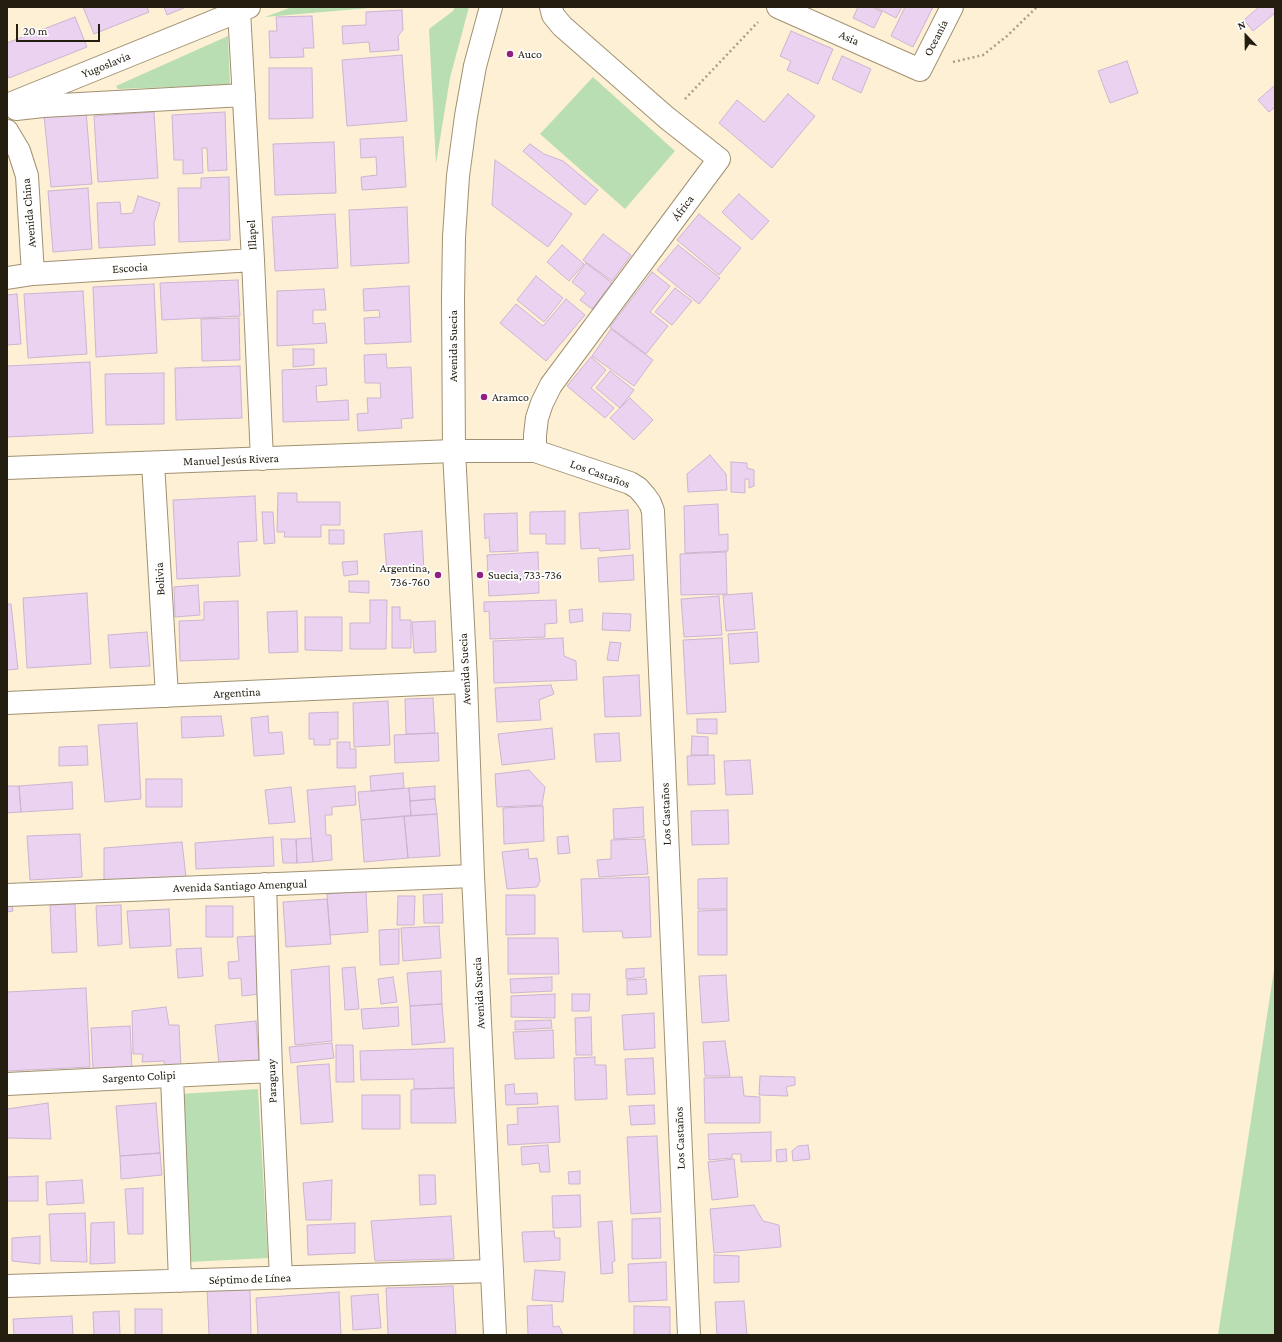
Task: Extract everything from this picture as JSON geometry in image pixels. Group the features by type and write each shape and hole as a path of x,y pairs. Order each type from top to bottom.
{"street":[{"name":"Avenida Suecia","path":"491,7 474,74 466,116 458,176 454,237 454,451 466,682 473,876 495,1335"},
{"name":"África","path":"535,451 537,418 542,403 552,385 719,159 667,118 562,26 553,15 551,7"},
{"name":"Oceanía","path":"920,70 952,7"},
{"name":"Illapel","path":"244,9 244,95 254,260 262,459"},
{"name":"Yugoslavia","path":"7,105 244,9"},
{"name":"Asia","path":"770,13 920,70"},
{"path":"7,110 43,106 244,95"},
{"name":"Avenida China","path":"7,131 19,151 27,176 33,274"},
{"name":"Escocia","path":"7,278 33,274 254,260"},
{"name":"Los Castaños","path":"454,451 535,451 630,483 638,488 645,496 653,511 689,1335"},
{"name":"Manuel Jesús Rivera","path":"7,468 454,451"},
{"name":"Bolivia","path":"153,463 166,696"},
{"name":"Argentina","path":"7,703 466,682"},
{"name":"Avenida Santiago Amengual","path":"7,895 473,876"},
{"name":"Paraguay","path":"265,884 271,1071 281,1278"},
{"name":"Sargento Colipi","path":"7,1084 271,1071"},
{"path":"172,1076 180,1281"},
{"name":"Séptimo de Línea","path":"7,1286 492,1271"}],"path":[{"path":"920,70 983,55 1007,36 1038,7"},
{"path":"667,118 770,13"}],"green space":[{"path":"292,7 381,7 265,17"},
{"path":"455,7 469,7 450,78 436,164 429,29 453,11"},
{"path":"228,36 230,85 118,89 116,86"},
{"path":"593,77 675,151 625,209 540,134"},
{"path":"1274,970 1275,1335 1218,1335"},
{"path":"258,1089 268,1258 189,1262 180,1094"}],"building":[{"path":"83,7 147,7 149,12 94,34"},
{"path":"164,7 186,7 167,15"},
{"path":"858,7 872,7 882,12 874,28 853,18"},
{"path":"875,7 902,7 896,18"},
{"path":"905,7 933,7 913,47 891,36"},
{"path":"1259,7 1275,7 1275,13 1253,31 1244,20"},
{"path":"402,10 403,30 398,36 399,50 370,52 369,42 343,44 342,26 366,25 366,12"},
{"path":"312,16 314,48 303,48 304,57 270,58 269,31 277,31 276,17"},
{"path":"75,17 87,47 9,78 7,74 7,43"},
{"path":"791,31 833,49 818,84 787,70 791,61 780,56"},
{"path":"402,55 407,121 347,126 342,60"},
{"path":"842,56 871,69 861,93 832,79"},
{"path":"1127,61 1138,93 1110,103 1098,71"},
{"path":"269,68 312,68 313,118 269,119"},
{"path":"1275,85 1275,107 1269,112 1258,100"},
{"path":"788,94 815,116 772,168 719,123 737,100 764,122"},
{"path":"86,111 92,184 51,187 44,115"},
{"path":"154,112 158,178 98,182 94,116"},
{"path":"225,112 227,170 208,171 207,148 202,148 203,173 183,174 183,160 174,160 172,115"},
{"path":"403,137 406,187 362,190 361,177 377,175 376,157 361,158 360,139"},
{"path":"334,142 336,193 275,195 273,144"},
{"path":"530,144 544,154 563,161 598,190 585,205 523,151"},
{"path":"495,160 572,214 548,247 492,205"},
{"path":"229,177 230,240 179,242 178,188 201,188 201,178"},
{"path":"88,188 92,249 53,252 48,191"},
{"path":"739,194 769,221 752,240 722,212"},
{"path":"138,196 160,203 154,223 155,245 99,248 97,203 120,202 121,214 133,213"},
{"path":"407,207 409,263 351,266 349,210"},
{"path":"335,214 338,268 275,271 272,217"},
{"path":"699,214 741,248 719,275 677,240"},
{"path":"603,234 631,255 612,281 583,260"},
{"path":"562,245 584,264 569,281 547,262"},
{"path":"678,245 720,278 699,304 657,270"},
{"path":"586,263 612,283 592,309 580,300 586,293 572,282"},
{"path":"652,272 670,286 650,312 668,326 646,354 610,327"},
{"path":"536,276 563,298 544,322 517,300"},
{"path":"238,280 240,316 162,320 160,283"},
{"path":"154,284 157,353 96,357 93,287"},
{"path":"409,286 411,342 365,344 364,318 380,317 379,310 364,311 363,289"},
{"path":"675,288 692,301 672,325 655,312"},
{"path":"324,289 326,310 313,310 313,324 325,323 327,343 277,346 277,291"},
{"path":"83,291 87,354 28,358 24,294"},
{"path":"17,294 21,344 7,345 7,295"},
{"path":"566,299 585,315 546,361 500,323 516,304 543,326"},
{"path":"239,318 240,360 202,361 201,319"},
{"path":"611,329 653,360 634,386 592,356"},
{"path":"293,349 314,349 314,365 293,367"},
{"path":"386,354 387,368 411,367 413,418 401,419 402,428 358,431 357,414 368,413 367,398 381,398 380,383 365,383 364,355"},
{"path":"591,357 606,370 591,388 614,408 605,418 567,386"},
{"path":"90,362 93,433 7,437 7,366"},
{"path":"240,366 242,418 176,420 175,368"},
{"path":"326,368 327,385 316,386 317,402 348,400 349,420 283,422 282,370"},
{"path":"610,371 634,390 620,408 596,388"},
{"path":"164,373 164,424 106,425 105,374"},
{"path":"630,398 653,420 634,440 610,418"},
{"path":"710,455 726,474 727,490 688,492 687,474"},
{"path":"731,462 747,463 747,468 754,470 754,486 749,488 749,479 745,479 745,493 731,492"},
{"path":"278,493 297,493 297,502 340,502 340,525 321,525 321,537 284,537 285,532 277,532"},
{"path":"255,496 257,541 238,542 240,576 177,579 173,500"},
{"path":"718,504 719,535 728,534 728,551 685,553 684,506"},
{"path":"628,510 630,549 600,551 599,548 581,549 579,513"},
{"path":"565,511 565,544 546,544 546,534 530,534 530,512"},
{"path":"262,512 273,512 275,543 264,544"},
{"path":"517,513 518,551 490,552 489,537 485,539 484,514"},
{"path":"329,530 344,530 344,544 329,544"},
{"path":"422,531 424,571 387,573 384,534"},
{"path":"538,552 539,593 489,596 487,555"},
{"path":"726,552 727,594 681,595 680,554"},
{"path":"633,555 634,580 599,582 598,558"},
{"path":"357,561 358,574 344,576 342,562"},
{"path":"349,581 369,581 369,593 349,592"},
{"path":"198,585 200,615 175,617 174,587"},
{"path":"87,593 91,664 27,668 23,598"},
{"path":"752,593 755,629 726,631 723,595"},
{"path":"719,596 722,635 684,637 681,599"},
{"path":"370,600 387,600 386,649 350,649 350,623 370,623"},
{"path":"556,600 557,623 545,624 545,637 490,639 489,611 484,612 484,602"},
{"path":"238,601 239,659 180,661 179,621 204,620 204,602"},
{"path":"7,604 11,604 18,669 7,670"},
{"path":"392,607 400,607 400,620 411,620 411,648 392,648"},
{"path":"582,609 583,621 570,623 569,610"},
{"path":"297,611 298,652 269,653 267,612"},
{"path":"603,613 631,614 630,631 602,630"},
{"path":"305,617 342,617 342,651 305,650"},
{"path":"435,621 436,652 414,653 412,622"},
{"path":"147,632 150,666 110,668 108,635"},
{"path":"757,632 759,662 730,664 728,634"},
{"path":"563,638 564,656 576,661 577,680 494,683 493,641"},
{"path":"722,638 726,712 687,714 683,640"},
{"path":"610,642 621,643 618,661 607,660"},
{"path":"639,675 641,716 605,717 603,677"},
{"path":"551,685 554,694 539,700 541,720 497,722 495,688"},
{"path":"433,698 435,733 406,734 405,699"},
{"path":"388,701 390,745 354,747 353,703"},
{"path":"338,712 338,739 330,739 330,745 314,745 314,739 309,739 309,713"},
{"path":"221,716 224,736 182,738 181,717"},
{"path":"268,716 269,733 282,732 284,754 254,756 251,718"},
{"path":"697,719 717,719 717,734 697,733"},
{"path":"137,723 141,799 105,802 98,725"},
{"path":"552,728 555,759 502,765 498,734"},
{"path":"438,733 439,761 395,763 394,735"},
{"path":"619,733 621,761 596,762 594,734"},
{"path":"692,736 708,737 708,755 691,755"},
{"path":"337,742 350,742 350,749 356,749 356,768 337,768"},
{"path":"87,746 88,765 59,766 59,747"},
{"path":"714,755 715,784 688,785 687,756"},
{"path":"750,760 753,794 726,795 724,761"},
{"path":"529,770 545,787 542,805 497,807 495,774"},
{"path":"403,773 404,788 371,791 370,776"},
{"path":"146,779 182,779 182,807 146,807"},
{"path":"72,782 73,809 21,812 19,786"},
{"path":"7,786 19,786 21,812 7,813"},
{"path":"355,786 356,805 332,807 332,815 325,815 326,835 331,835 332,860 313,862 307,790"},
{"path":"435,786 435,799 410,801 409,788"},
{"path":"291,787 295,822 269,824 265,790"},
{"path":"409,788 411,816 361,820 358,792"},
{"path":"435,799 437,814 411,816 410,801"},
{"path":"543,806 544,841 504,844 503,808"},
{"path":"643,807 644,837 614,839 613,809"},
{"path":"728,810 729,844 692,845 691,811"},
{"path":"437,814 440,856 408,858 404,816"},
{"path":"404,816 408,858 364,862 361,820"},
{"path":"80,834 82,877 30,880 27,836"},
{"path":"568,836 570,853 558,854 557,837"},
{"path":"273,837 274,866 196,869 195,843"},
{"path":"311,838 313,862 297,863 296,839"},
{"path":"281,839 296,839 297,863 283,863"},
{"path":"645,839 648,874 599,877 597,860 611,859 611,840"},
{"path":"182,842 186,877 104,881 104,848"},
{"path":"528,849 529,859 537,858 540,881 537,887 507,889 502,852"},
{"path":"649,877 651,937 623,938 622,931 583,932 581,879"},
{"path":"727,878 727,909 698,909 698,879"},
{"path":"366,891 368,932 330,935 327,894"},
{"path":"442,894 443,923 424,923 423,895"},
{"path":"506,895 535,895 535,934 506,935"},
{"path":"398,896 415,896 414,925 397,925"},
{"path":"327,899 331,944 286,947 283,902"},
{"path":"7,904 12,904 13,911 7,912"},
{"path":"75,904 77,952 52,953 50,905"},
{"path":"121,905 122,944 98,946 96,906"},
{"path":"206,906 233,906 233,937 206,937"},
{"path":"169,909 171,946 130,948 127,911"},
{"path":"727,910 727,955 698,955 698,911"},
{"path":"439,926 441,958 403,961 401,928"},
{"path":"399,929 399,964 380,965 379,930"},
{"path":"256,936 260,994 242,996 241,978 229,979 228,962 239,961 237,937"},
{"path":"508,938 558,938 559,974 508,974"},
{"path":"201,948 203,976 178,978 176,949"},
{"path":"329,966 332,1041 295,1045 291,970"},
{"path":"355,967 359,1009 345,1010 342,968"},
{"path":"644,968 644,977 626,979 626,969"},
{"path":"441,971 442,1004 410,1006 407,973"},
{"path":"726,975 729,1021 702,1023 699,976"},
{"path":"393,977 397,1002 381,1004 378,979"},
{"path":"552,977 552,991 511,993 510,979"},
{"path":"646,979 647,994 627,995 627,980"},
{"path":"86,988 90,1067 7,1071 7,992"},
{"path":"555,994 555,1018 511,1017 511,996"},
{"path":"572,994 590,994 589,1011 572,1011"},
{"path":"442,1004 445,1042 412,1045 410,1006"},
{"path":"166,1007 169,1025 179,1025 181,1067 166,1069 164,1061 142,1062 143,1054 133,1054 132,1011"},
{"path":"398,1007 399,1026 363,1029 361,1009"},
{"path":"654,1013 655,1048 624,1050 622,1015"},
{"path":"591,1017 592,1055 576,1055 575,1018"},
{"path":"551,1020 552,1028 515,1030 515,1021"},
{"path":"256,1021 259,1060 219,1064 215,1025"},
{"path":"130,1026 132,1068 93,1070 91,1028"},
{"path":"553,1030 554,1058 515,1059 513,1032"},
{"path":"725,1041 730,1076 705,1076 703,1042"},
{"path":"332,1043 334,1058 291,1063 289,1047"},
{"path":"336,1045 353,1045 354,1082 336,1082"},
{"path":"453,1048 454,1088 414,1089 414,1079 361,1080 360,1051"},
{"path":"595,1057 595,1065 606,1065 607,1099 575,1100 574,1058"},
{"path":"653,1058 655,1094 627,1095 625,1059"},
{"path":"329,1064 333,1122 301,1124 297,1066"},
{"path":"760,1076 795,1077 795,1085 786,1087 788,1096 759,1095"},
{"path":"742,1077 744,1096 760,1097 760,1123 705,1123 704,1078"},
{"path":"514,1084 515,1094 537,1093 538,1104 506,1105 505,1085"},
{"path":"454,1088 456,1123 411,1123 411,1090"},
{"path":"362,1095 400,1095 400,1129 362,1129"},
{"path":"48,1103 51,1139 7,1138 7,1109"},
{"path":"156,1103 160,1153 120,1156 116,1106"},
{"path":"654,1105 655,1124 631,1125 629,1106"},
{"path":"558,1106 560,1142 508,1145 507,1125 518,1124 517,1108"},
{"path":"771,1132 771,1161 741,1162 741,1154 732,1154 732,1158 709,1160 708,1134"},
{"path":"657,1136 661,1212 631,1214 627,1137"},
{"path":"548,1145 550,1172 540,1172 539,1163 522,1165 521,1147"},
{"path":"808,1145 810,1159 793,1161 792,1151 798,1146"},
{"path":"786,1149 787,1161 777,1162 776,1150"},
{"path":"160,1153 162,1175 121,1179 120,1156"},
{"path":"734,1159 738,1197 712,1200 708,1162"},
{"path":"580,1171 580,1184 569,1184 568,1172"},
{"path":"419,1175 435,1175 436,1204 420,1205"},
{"path":"38,1176 38,1201 7,1201 7,1177"},
{"path":"82,1180 84,1203 47,1205 46,1182"},
{"path":"332,1180 331,1220 306,1220 303,1183"},
{"path":"143,1188 143,1234 128,1234 125,1189"},
{"path":"580,1195 581,1227 553,1228 552,1196"},
{"path":"754,1205 763,1221 779,1225 781,1247 714,1253 710,1209"},
{"path":"85,1213 87,1262 51,1261 49,1214"},
{"path":"451,1216 454,1259 375,1261 371,1221"},
{"path":"660,1218 661,1258 632,1259 632,1219"},
{"path":"612,1221 615,1261 612,1262 613,1273 601,1274 598,1222"},
{"path":"114,1222 115,1263 90,1264 91,1223"},
{"path":"355,1223 355,1253 308,1255 307,1225"},
{"path":"554,1231 555,1238 560,1238 560,1260 524,1262 522,1232"},
{"path":"40,1236 40,1264 12,1261 12,1238"},
{"path":"714,1255 739,1256 739,1282 714,1283"},
{"path":"666,1262 667,1300 629,1302 628,1264"},
{"path":"535,1270 565,1272 563,1302 532,1300"},
{"path":"453,1286 456,1335 388,1335 386,1288"},
{"path":"250,1287 251,1335 209,1335 207,1288"},
{"path":"339,1292 341,1335 258,1335 256,1298"},
{"path":"378,1294 381,1328 353,1330 351,1296"},
{"path":"744,1301 747,1335 717,1335 715,1302"},
{"path":"552,1305 553,1327 559,1326 563,1335 528,1335 527,1306"},
{"path":"634,1306 670,1307 670,1335 634,1335"},
{"path":"135,1309 162,1309 162,1335 135,1335"},
{"path":"119,1311 120,1335 94,1335 93,1312"},
{"path":"72,1316 73,1335 14,1335 13,1319"}],"place":[{"name":"Auco","path":"510,54"},
{"name":"Aramco","path":"484,397"},
{"name":"Argentina, 736-760","path":"438,575"},
{"name":"Suecia, 733-736","path":"480,575"}]}
